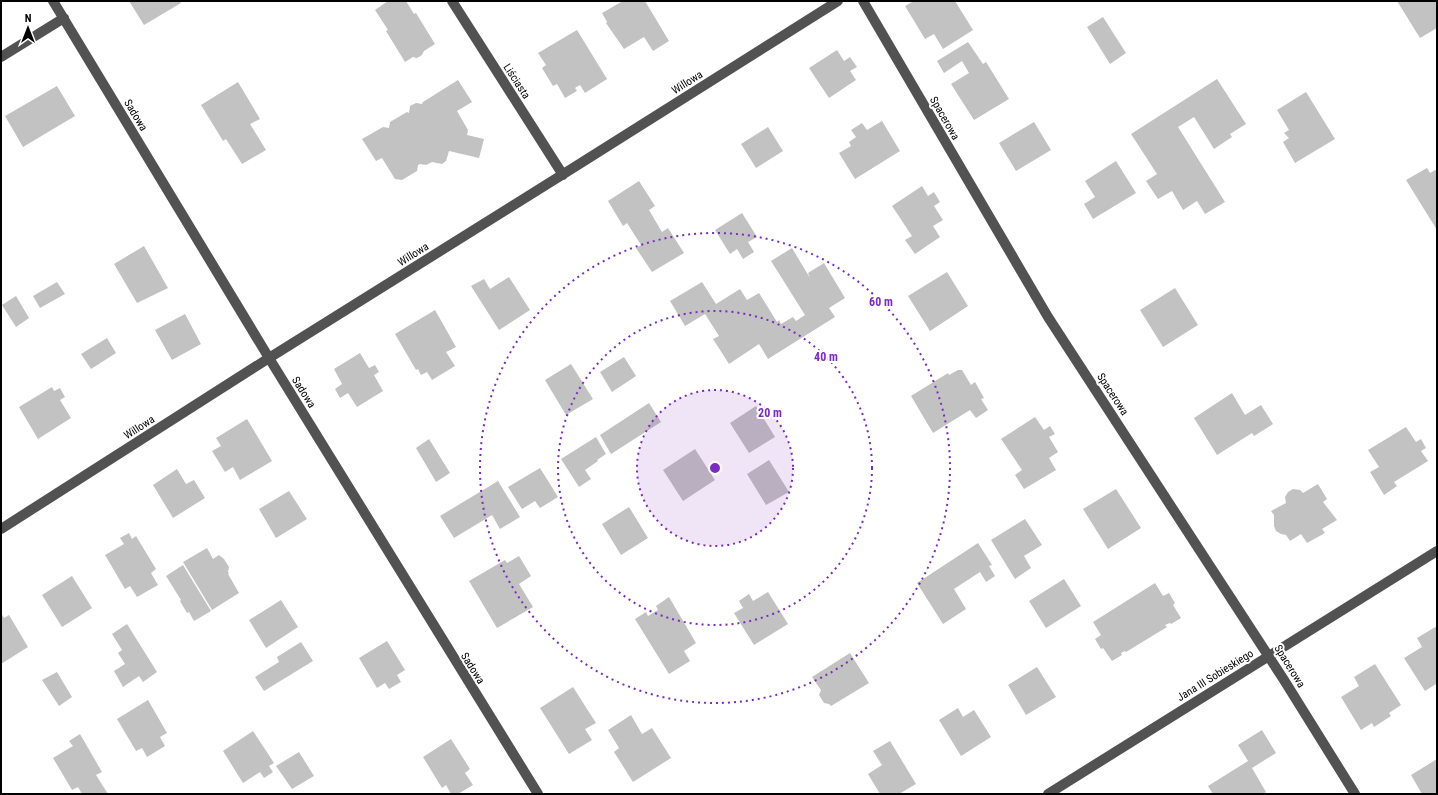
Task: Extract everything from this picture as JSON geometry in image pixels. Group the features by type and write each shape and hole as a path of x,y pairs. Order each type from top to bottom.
{"street":[{"name":"Sadowa","path":"53,1 269,358 538,794"},
{"name":"Liściasta","path":"452,1 563,175"},
{"name":"Willowa","path":"1,529 269,358 563,175 838,1"},
{"name":"Spacerowa","path":"863,1 1048,316 1269,655 1355,794"},
{"path":"1,57 64,18"},
{"name":"Jana III Sobieskiego","path":"1048,794 1437,551"}],"building":[{"path":"129,1 180,1 181,3 144,25"},
{"path":"388,1 406,1 414,14 416,13 435,44 424,51 422,55 417,58 413,57 405,62 386,31 388,30 375,10"},
{"path":"623,1 645,1 669,41 653,51 644,37 624,49 606,23 607,22 602,13"},
{"path":"914,1 955,1 973,30 943,49 934,34 925,39 905,6"},
{"path":"1397,1 1437,1 1437,28 1420,38"},
{"path":"1103,17 1126,53 1110,64 1087,27"},
{"path":"577,30 607,79 585,93 580,85 575,88 577,91 565,98 557,84 553,86 542,68 546,65 538,53"},
{"path":"968,42 983,64 986,62 1009,99 974,120 951,84 969,73 962,61 944,73 937,61"},
{"path":"837,50 844,61 850,57 857,67 850,71 856,80 829,98 809,68"},
{"path":"1217,79 1246,124 1230,134 1232,137 1214,149 1194,117 1178,127 1225,202 1205,214 1197,201 1183,210 1172,191 1158,199 1146,181 1157,174 1131,134"},
{"path":"458,80 472,102 457,111 468,130 467,135 484,139 479,158 449,151 446,161 442,164 432,162 426,165 420,164 418,165 417,171 402,180 395,179 382,158 376,161 362,139 383,127 389,128 390,122 407,112 409,113 410,106 416,103 422,104"},
{"path":"238,82 260,119 250,124 266,150 242,164 226,139 223,141 201,105"},
{"path":"57,86 75,116 23,147 5,116"},
{"path":"1306,92 1335,139 1295,163 1283,142 1289,138 1284,133 1289,130 1277,110"},
{"path":"882,121 900,151 855,179 839,153 851,146 849,142 856,137 851,130 862,123 867,130"},
{"path":"1034,122 1051,150 1016,171 999,143"},
{"path":"768,127 783,151 756,168 741,144"},
{"path":"1116,161 1136,193 1093,219 1084,204 1095,197 1085,181"},
{"path":"1427,168 1430,173 1437,169 1437,230 1406,180"},
{"path":"639,181 655,206 649,210 662,232 668,228 684,253 652,272 636,248 641,245 627,223 623,226 608,201"},
{"path":"922,186 928,196 934,192 940,202 934,206 943,220 933,226 940,237 915,254 905,240 912,236 892,206"},
{"path":"742,213 757,237 748,242 754,252 743,259 737,249 730,254 715,230"},
{"path":"144,246 168,288 137,303 114,264"},
{"path":"792,248 810,278 808,273 824,263 845,298 829,308 835,317 768,359 759,344 729,364 713,339 719,336 705,314 685,326 670,301 702,282 716,304 740,289 747,300 759,293 777,322 779,320 781,324 793,317 796,321 805,315 771,261"},
{"path":"947,272 968,306 930,331 908,296"},
{"path":"509,277 530,310 499,330 471,286 484,279 490,289"},
{"path":"57,282 65,294 40,308 33,296"},
{"path":"1175,288 1198,325 1163,347 1140,310"},
{"path":"16,296 29,318 16,327 2,305"},
{"path":"435,310 456,347 446,352 455,366 432,380 427,372 421,375 418,369 416,370 395,334"},
{"path":"185,314 201,344 172,360 155,330"},
{"path":"107,338 116,353 91,369 81,354"},
{"path":"360,353 369,368 375,365 379,372 374,375 383,391 357,407 348,393 340,398 335,389 342,384 334,369"},
{"path":"624,357 636,376 612,392 600,372"},
{"path":"571,364 593,399 566,415 545,380"},
{"path":"958,370 962,370 971,385 975,382 984,398 981,399 988,410 976,418 970,410 933,433 911,396 948,373 949,375"},
{"path":"52,387 54,391 60,388 65,397 60,400 71,418 38,439 19,407"},
{"path":"1232,393 1245,415 1261,405 1273,424 1254,436 1252,433 1217,455 1194,418"},
{"path":"649,403 661,422 611,454 600,435"},
{"path":"756,406 775,437 749,453 730,423"},
{"path":"1035,417 1044,430 1050,426 1055,434 1049,437 1058,452 1049,458 1056,470 1024,489 1015,475 1022,470 1001,439"},
{"path":"247,419 272,461 240,480 233,467 225,472 212,451 221,446 216,438"},
{"path":"1406,427 1416,442 1421,439 1426,448 1421,451 1428,461 1394,482 1397,486 1384,495 1370,472 1379,467 1368,450"},
{"path":"596,437 606,454 585,470 591,479 579,487 561,459"},
{"path":"429,439 450,473 436,482 416,448"},
{"path":"695,449 715,480 683,501 663,470"},
{"path":"769,460 789,492 766,505 747,474"},
{"path":"540,468 558,497 540,508 535,501 522,509 508,487"},
{"path":"177,469 186,484 194,480 205,498 173,518 153,485"},
{"path":"498,481 520,517 500,529 492,515 454,538 440,516"},
{"path":"1318,484 1327,499 1323,502 1337,520 1322,529 1325,533 1307,543 1301,534 1290,541 1286,535 1276,531 1274,526 1274,515 1271,511 1286,503 1285,497 1288,492 1293,489 1300,490 1303,493"},
{"path":"1116,489 1141,528 1108,549 1083,509"},
{"path":"289,491 307,519 276,538 259,509"},
{"path":"629,507 648,538 621,555 602,524"},
{"path":"1025,519 1042,545 1024,556 1031,568 1015,579 991,540"},
{"path":"129,533 132,539 136,536 156,569 151,573 158,585 137,597 130,586 125,589 105,555 124,544 120,538"},
{"path":"978,543 992,565 989,566 995,576 986,582 980,572 954,589 966,609 943,624 917,583"},
{"path":"207,548 213,559 219,555 224,559 229,567 228,574 239,593 212,610 183,562"},
{"path":"519,556 531,576 519,584 533,607 497,628 469,581 505,560 507,563"},
{"path":"183,565 211,611 194,621 189,612 187,613 166,576"},
{"path":"72,576 92,608 62,627 42,595"},
{"path":"1064,579 1081,606 1046,628 1029,601"},
{"path":"1155,583 1163,596 1169,593 1175,603 1173,605 1181,618 1171,624 1165,625 1167,627 1126,652 1121,653 1122,655 1112,661 1103,648 1101,649 1095,639 1101,635 1093,622"},
{"path":"768,592 788,624 754,645 734,613 743,608 739,601 749,594 753,601"},
{"path":"669,597 696,643 684,651 690,661 669,674 635,619 646,612 648,616 658,610 656,606"},
{"path":"281,600 298,627 266,648 249,620"},
{"path":"1,613 4,618 9,615 28,647 1,664"},
{"path":"127,624 157,672 143,682 139,676 123,687 114,671 125,664 118,653 122,650 112,634"},
{"path":"1437,626 1437,686 1436,684 1425,691 1404,658 1422,647 1417,638"},
{"path":"387,641 405,670 397,675 401,682 389,689 385,683 377,688 359,658"},
{"path":"301,642 313,661 264,691 255,677 279,662 277,657"},
{"path":"850,653 869,683 831,706 824,703 819,695 821,690 812,677"},
{"path":"1375,664 1401,705 1389,713 1391,716 1374,727 1372,723 1361,730 1341,697 1359,686 1354,677"},
{"path":"1037,667 1056,697 1026,715 1008,685"},
{"path":"57,672 72,697 59,706 42,680"},
{"path":"573,687 596,723 585,729 592,740 569,754 540,708"},
{"path":"148,700 167,733 160,737 165,746 147,757 142,748 136,751 117,719"},
{"path":"958,708 963,717 974,710 991,737 961,756 939,720"},
{"path":"631,715 642,734 652,728 671,758 633,782 614,752 619,748 608,730"},
{"path":"1262,730 1276,753 1252,768 1266,792 1263,794 1213,794 1208,786 1248,761 1238,745"},
{"path":"253,731 274,763 269,766 273,772 264,778 260,772 243,783 223,751"},
{"path":"80,734 102,772 96,775 108,794 82,794 78,787 72,790 53,758 73,746 69,741"},
{"path":"451,739 470,769 465,773 473,785 458,794 451,794 446,785 442,788 423,757"},
{"path":"890,741 916,784 899,794 880,794 868,774 882,765 873,751"},
{"path":"299,752 314,776 292,789 276,766"},
{"path":"1437,759 1437,794 1422,794 1411,775"}]}
